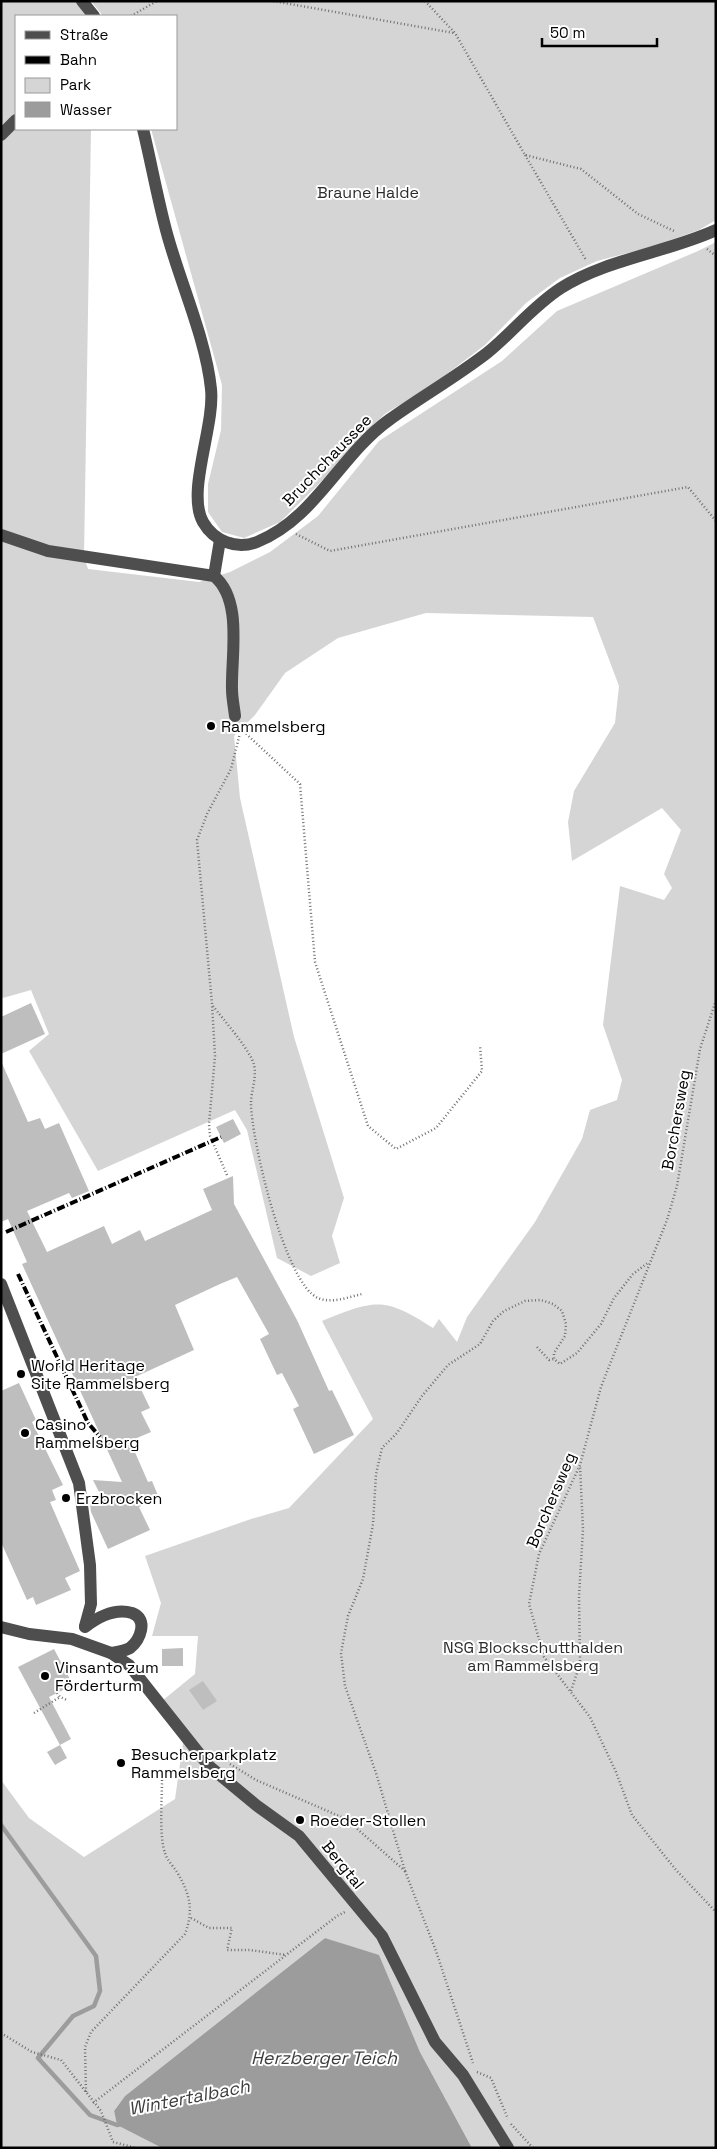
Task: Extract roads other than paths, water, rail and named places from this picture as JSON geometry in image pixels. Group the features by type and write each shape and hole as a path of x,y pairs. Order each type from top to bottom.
{"street":[{"path":"82,1 93,15"},
{"path":"1,135 15,121"},
{"path":"143,130 166,230 202,349 211,389 211,413 199,480 198,505 203,522 220,540 214,576"},
{"name":"Bruchchaussee","path":"220,540 234,545 254,543 283,528 321,492 367,439 387,421 489,352 532,309 562,287 594,272 694,240 716,230"},
{"path":"1,535 48,551 214,576 222,583 228,593 234,628 232,690 236,716"},
{"path":"1,1284 79,1483 90,1565 91,1604 85,1626"},
{"path":"72,1639 85,1626 99,1617 110,1614 131,1613 137,1616 141,1622 142,1631 138,1640 128,1649 111,1653"},
{"name":"Bergtal","path":"1,1627 29,1634 72,1639 111,1653 129,1665 209,1766 256,1805 299,1836 382,1936 435,2042 462,2075 508,2148"}],"water":[{"name":"Herzberger Teich","path":"325,1938 379,1955 420,2052 472,2148 162,2148 117,2125 114,2111 125,2096"}],"waterway":[{"name":"Wintertalbach","path":"1,1825 96,1956 100,1991 94,2006 73,2016 38,2058 90,2115 117,2125 121,2124"}],"railway":[{"path":"6,1232 221,1137"},
{"path":"18,1274 88,1423 100,1437"}],"place":[{"name":"Rammelsberg","path":"211,726"},
{"name":"World Heritage Site Rammelsberg","path":"21,1374"},
{"name":"Casino Rammelsberg","path":"25,1433"},
{"name":"Erzbrocken","path":"66,1498"},
{"name":"Vinsanto zum Förderturm","path":"45,1676"},
{"name":"Besucherparkplatz Rammelsberg","path":"121,1763"},
{"name":"Roeder-Stollen","path":"300,1820"}],"park label":[{"name":"Braune Halde","path":"368,192"},
{"name":"NSG Blockschutthalden am Rammelsberg","path":"533,1656"}]}
